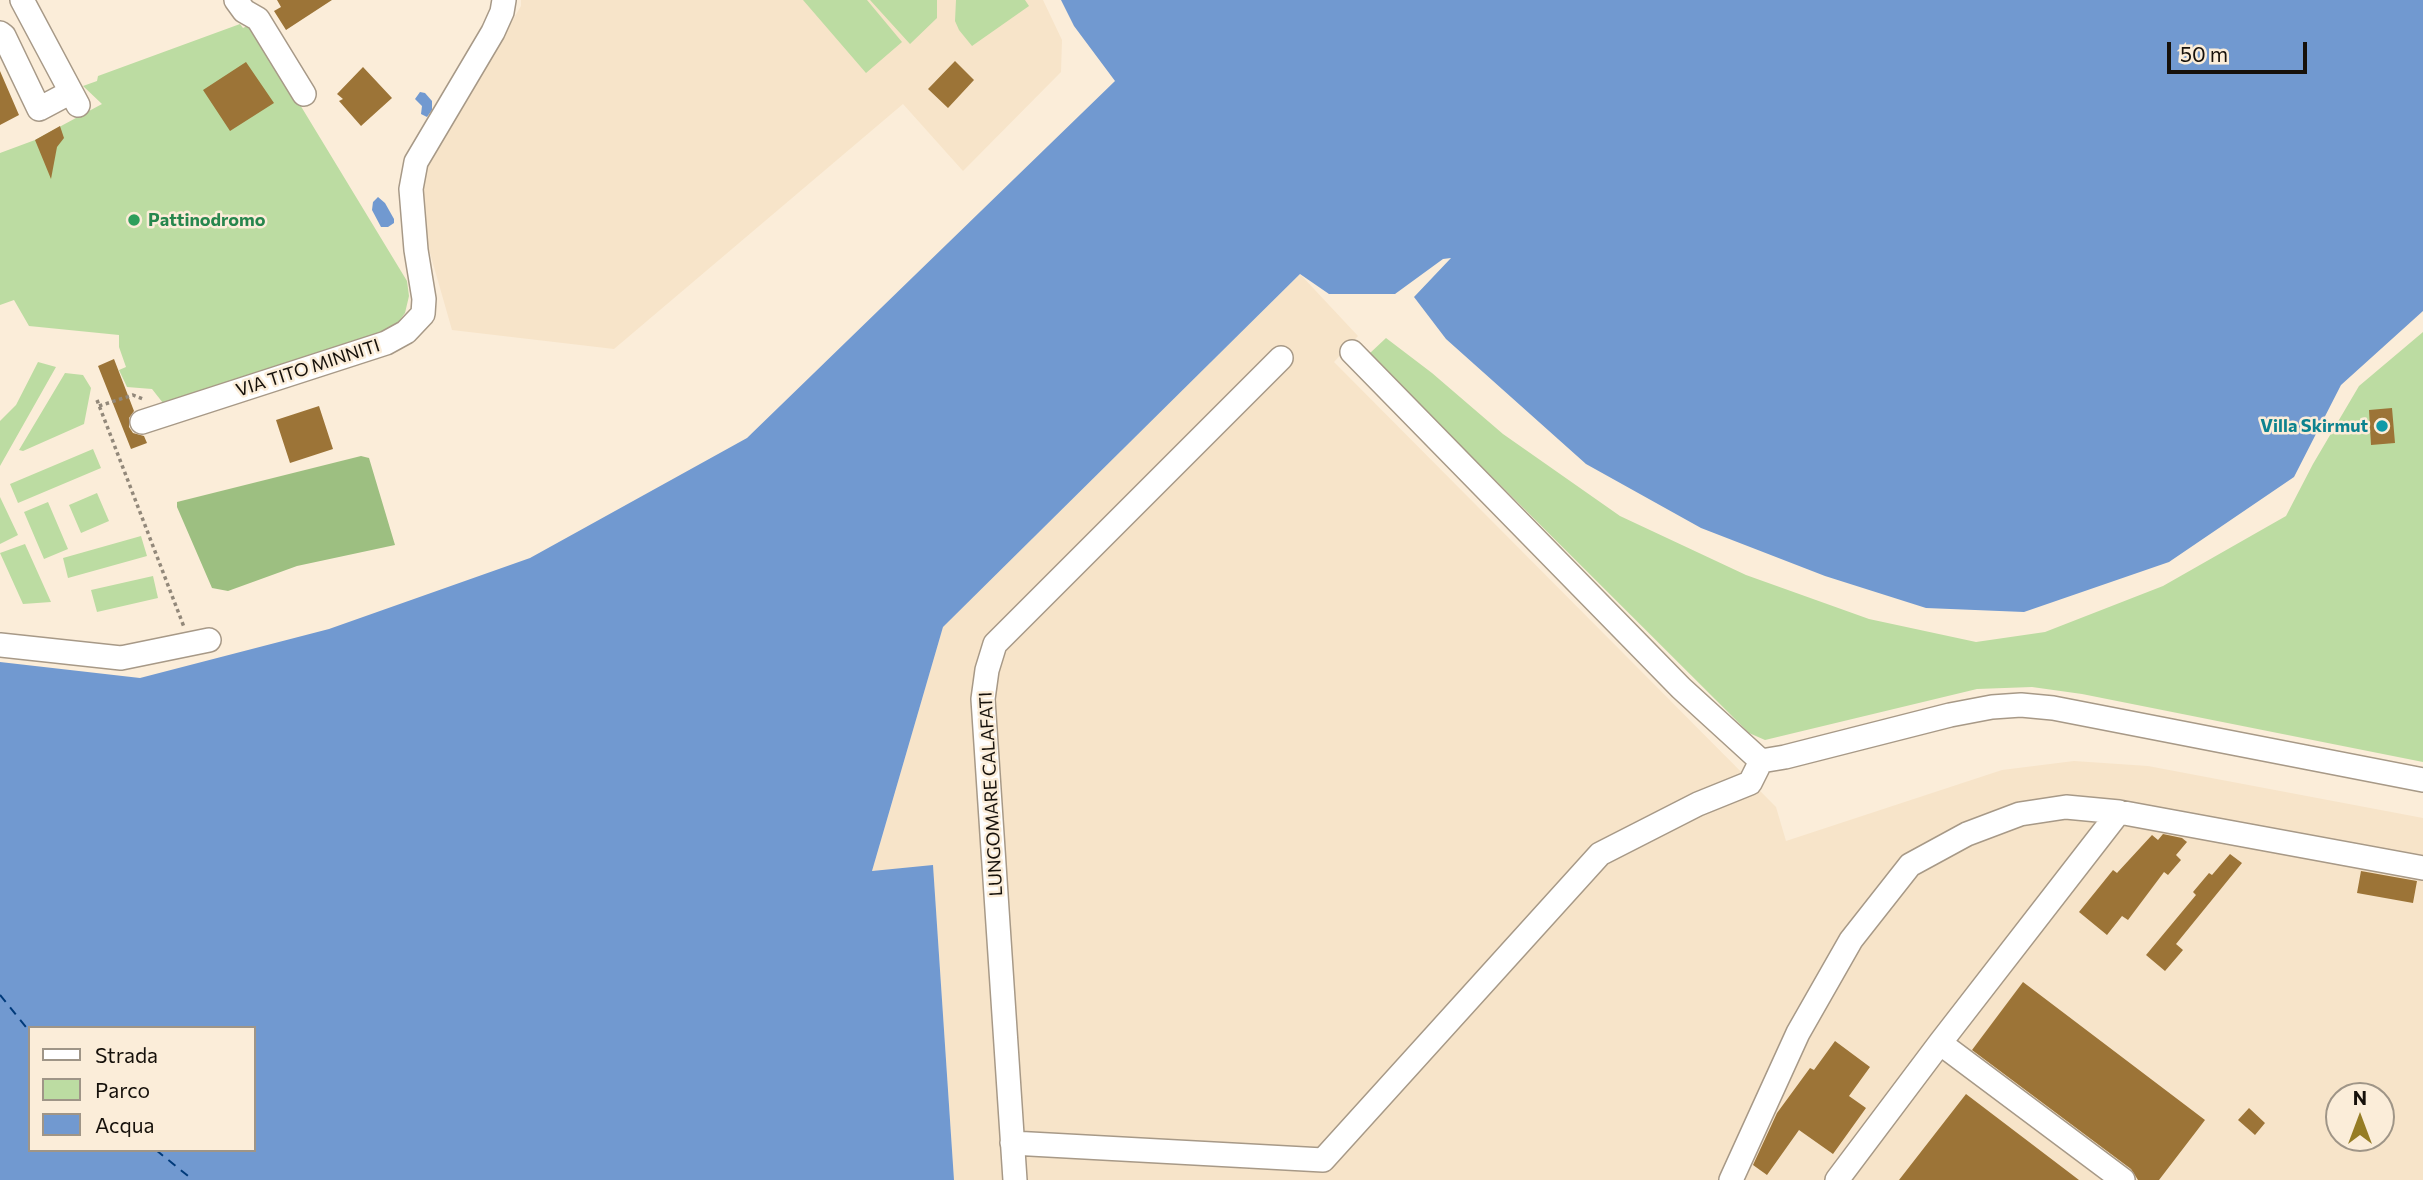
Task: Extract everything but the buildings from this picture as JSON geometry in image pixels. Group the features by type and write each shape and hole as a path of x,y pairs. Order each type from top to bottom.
{"street":[{"path":"0,33 39,109 74,99 22,0"},
{"path":"236,0 244,11 258,19 304,94"},
{"name":"VIA TITO MINNITI","path":"142,422 386,343 406,332 423,314 424,299 416,250 411,189 416,162 493,33 504,0"},
{"path":"1352,352 1681,688 1761,761"},
{"name":"LUNGOMARE CALAFATI","path":"1015,1180 983,699 987,670 995,644 1281,358"},
{"path":"0,645 121,658 200,642"},
{"path":"1761,761 1950,715 2021,705 2053,708 2423,780"},
{"path":"1012,1143 1323,1160 1600,855 1698,804 1750,783 1761,761"},
{"path":"1731,1180 1798,1033 1844,952 1910,865 1967,834 2020,814 2066,807 2119,812 2423,868"},
{"path":"1837,1180 2119,812"},
{"path":"1940,1043 2123,1180"}],"path":[{"path":"97,400 200,642"}],"shaded area":[{"path":"521,0 1043,0 1062,40 1061,72 963,171 903,104 614,349 452,330 424,232 421,198 427,165 521,6"},
{"path":"1300,274 1358,336 1334,362 1776,807 1786,841 2002,770 2074,761 2148,766 2423,818 2423,1180 954,1180 933,866 872,871 943,627"}],"green space":[{"path":"803,0 867,0 902,42 866,73"},
{"path":"870,0 937,0 937,18 910,44"},
{"path":"956,0 1025,0 1029,6 972,46 955,21"},
{"path":"240,24 243,28 251,24 407,281 409,296 405,313 388,336 172,404 163,403 152,389 127,387 119,370 126,367 119,347 119,335 29,326 14,300 0,305 0,153 35,140 102,104 83,86 97,81 98,76"},
{"path":"2423,332 2423,762 2082,694 2032,687 1977,689 1765,740 1749,733 1369,354 1386,338 1432,373 1503,434 1620,516 1746,575 1869,619 1976,642 2045,632 2163,586 2286,516 2359,386"},
{"path":"38,362 56,367 0,466 0,421 16,405"},
{"path":"65,373 83,375 91,388 84,424 23,451 19,450"},
{"path":"93,449 101,468 18,503 10,484"},
{"path":"361,456 369,458 395,545 297,566 228,591 212,588 177,502"},
{"path":"97,493 109,521 81,533 69,505"},
{"path":"0,497 18,535 0,544"},
{"path":"48,502 68,549 44,559 24,512"},
{"path":"141,536 147,556 68,578 63,558"},
{"path":"25,544 51,602 23,604 0,553"},
{"path":"153,576 158,598 97,612 91,590"}],"water":[{"path":"1061,0 2423,0 2423,311 2341,385 2294,477 2169,562 2024,612 1926,608 1825,576 1701,528 1586,464 1446,339 1414,297 1451,258 1443,259 1395,294 1329,294 1300,274 943,627 872,871 933,865 954,1180 0,1180 0,662 140,678 329,629 530,558 747,438 1115,81 1074,26"},
{"path":"420,92 425,93 432,101 432,110 427,117 421,114 422,106 415,99"},
{"path":"378,197 385,203 394,219 394,223 388,227 381,227 372,210 373,202"}],"ferry route":[{"path":"0,995 28,1030"},
{"path":"158,1152 193,1180"}],"place":[{"name":"Pattinodromo","path":"134,220"},
{"name":"Villa Skirmut","path":"2382,426"}]}
